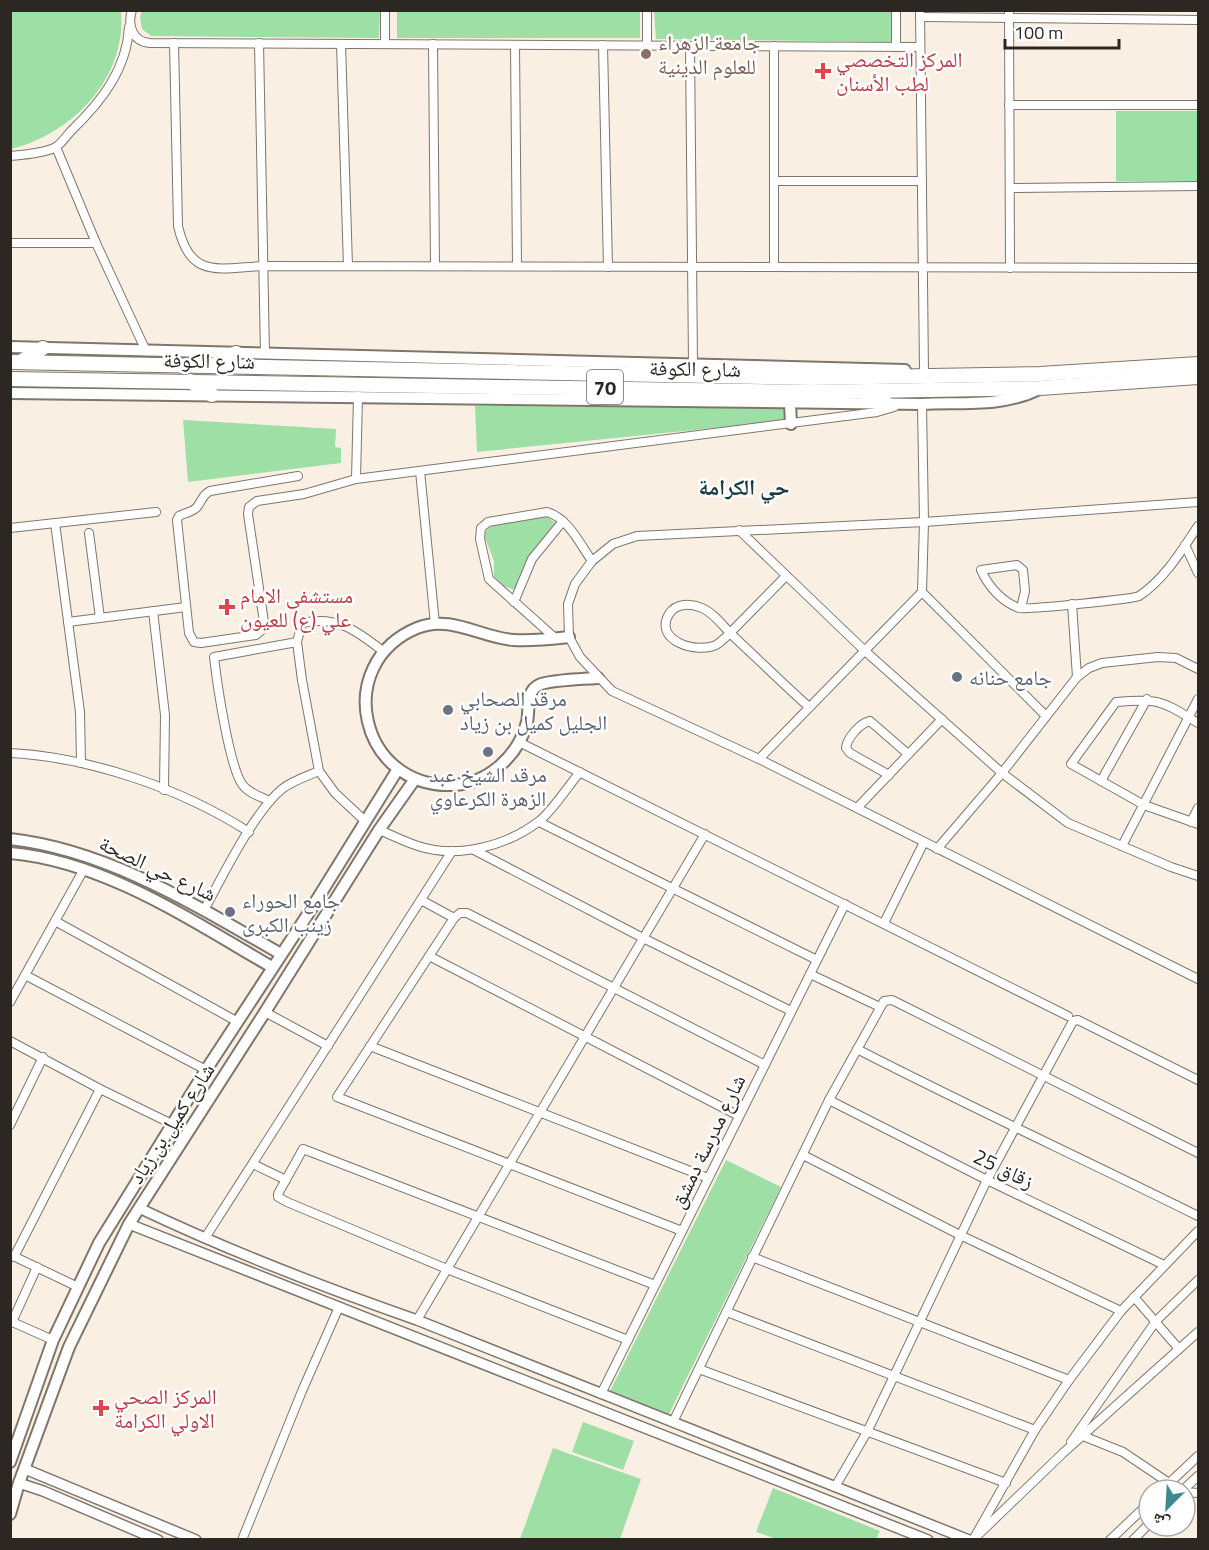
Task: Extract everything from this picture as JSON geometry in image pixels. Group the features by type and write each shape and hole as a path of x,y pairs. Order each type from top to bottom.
{"highway":[{"path":"16,362 44,348"},
{"path":"211,366 236,353"},
{"name":"شارع الكوفة","path":"16,362 1040,381 1198,364"},
{"path":"792,367 811,378"},
{"path":"574,399 594,374"},
{"name":"شارع الكوفة","path":"10,379 188,380 594,374 809,392 1040,381 1198,377"},
{"path":"188,380 212,395"},
{"path":"859,391 894,404"}],"main road":[{"path":"10,347 265,354 594,374 693,364 924,371 1014,368 1040,381 1022,396 1002,400 922,404 10,393"},
{"path":"790,403 791,423"},
{"path":"568,637 515,640 499,638 462,626 435,624 419,627 400,637 384,652 372,670 366,692 366,713 371,735 382,754 398,769 415,779 444,785 474,781 492,772 508,759 519,742 527,722 528,700 532,691 540,684 598,678"},
{"name":"شارع كميل بن زياد","path":"10,1462 53,1340 110,1225 398,769"},
{"name":"شارع كميل بن زياد","path":"10,1514 19,1483 69,1347 129,1224 380,830 415,779"},
{"name":"شارع حي الصحة","path":"10,839 39,842 85,856 166,890 281,954"},
{"name":"شارع حي الصحة","path":"10,853 36,855 84,869 156,901 272,967"},
{"path":"156,901 165,899 166,890"},
{"path":"323,890 324,900 329,902 336,900"},
{"path":"176,912 174,906 176,901 185,899"},
{"path":"308,914 312,912 319,916 321,924"},
{"path":"88,1266 97,1273 105,1274"},
{"path":"75,1292 88,1306"}],"street":[{"path":"385,10 385,44"},
{"path":"647,10 647,45"},
{"path":"896,10 896,47"},
{"path":"130,13 137,40 142,42 920,47"},
{"path":"10,156 56,147 89,115 112,82 126,49 130,13"},
{"path":"924,371 920,14 1009,14 1198,20"},
{"path":"1009,14 1010,268"},
{"path":"174,43 178,226 188,254 204,266 214,268 264,266 1198,267"},
{"path":"259,43 265,354"},
{"path":"341,44 348,266"},
{"path":"433,44 435,266"},
{"path":"515,45 517,266"},
{"path":"603,45 608,267"},
{"path":"690,46 693,364"},
{"path":"774,46 774,267"},
{"path":"1010,105 1198,105"},
{"path":"56,147 96,243 146,351"},
{"path":"774,181 922,181"},
{"path":"1010,188 1198,186"},
{"path":"10,243 96,243"},
{"path":"356,479 358,396"},
{"path":"298,476 210,491 205,493 193,511 178,516 189,636 197,643 259,634 264,629 248,514 249,507 257,501 304,494 356,479 877,412 894,404"},
{"path":"759,759 922,592 924,522 922,404"},
{"path":"420,471 435,624"},
{"path":"1198,502 924,522 637,536 613,544 592,561 575,584 568,604 568,637 580,657 612,691 759,759 1198,979"},
{"path":"10,528 156,512"},
{"path":"555,638 489,579 480,538 481,528 488,522 547,512 554,514 563,521 592,561"},
{"path":"514,602 532,559 563,521"},
{"path":"55,523 80,712 81,763"},
{"path":"1021,608 1024,591 1023,570 1017,565 981,570 987,583 1001,597 1021,608 1136,597 1154,584 1198,526"},
{"path":"739,530 865,651 1002,773 1068,823 1171,867 1198,876"},
{"path":"89,533 100,618"},
{"path":"1185,545 1198,573"},
{"path":"786,576 730,633 722,641 712,646 690,647 673,639 669,634 666,621 672,610 678,606 696,605 709,612 730,633 809,707"},
{"path":"922,592 1046,716"},
{"path":"1072,604 1077,677"},
{"path":"68,622 186,607"},
{"path":"153,611 165,715 164,790"},
{"path":"365,821 334,793 319,771 297,642 302,623 318,619 356,629 384,652"},
{"path":"270,801 243,786 235,771 214,657 297,642"},
{"path":"937,849 1002,773 1077,677 1089,668 1102,663 1164,657 1176,658 1198,669"},
{"path":"1101,781 1147,699"},
{"path":"1198,723 1162,702 1147,699 1116,702 1071,764 1143,805 1195,823 1198,808"},
{"path":"1122,846 1198,699"},
{"path":"857,808 942,719"},
{"path":"889,775 850,753 846,748 847,741 865,722 870,721 909,754"},
{"path":"519,742 1068,1016"},
{"path":"10,753 81,763 164,790 227,818 249,832"},
{"path":"204,910 249,832 270,801 283,788 319,771"},
{"path":"380,830 420,847 452,851 474,850 511,837 538,822 580,772"},
{"path":"538,822 817,960"},
{"path":"417,1320 705,834"},
{"path":"884,923 924,842"},
{"path":"474,850 643,938 791,1011"},
{"path":"205,1238 452,851"},
{"path":"10,1002 84,869"},
{"path":"421,900 454,918"},
{"name":"شارع مدرسة دمشق","path":"601,1394 845,904"},
{"path":"682,1231 337,1097 454,918 460,913 467,913 765,1065"},
{"path":"55,921 238,1022"},
{"path":"429,956 739,1116"},
{"path":"810,974 880,1006"},
{"path":"25,975 206,1070"},
{"path":"673,1422 829,1100 884,1001 892,1000 1198,1154"},
{"path":"265,1012 328,1046"},
{"path":"835,1487 867,1432 921,1323 987,1180 1073,1021 1078,1020 1198,1080"},
{"path":"10,1041 172,1124"},
{"path":"370,1046 708,1178"},
{"path":"857,1049 1198,1216"},
{"path":"10,1125 43,1057"},
{"path":"75,1292 37,1267 12,1256 100,1089"},
{"name":"زقاق 25","path":"829,1100 987,1180 1164,1265"},
{"path":"627,1340 281,1200 278,1194 303,1149 655,1285"},
{"path":"803,1155 960,1235 1121,1311"},
{"path":"253,1164 286,1180"},
{"path":"139,1208 205,1238 344,1294 417,1320 774,1463 972,1539"},
{"path":"129,1224 928,1539"},
{"path":"972,1539 1035,1430 1070,1380 1121,1311 1198,1231"},
{"path":"752,1257 1070,1380"},
{"path":"37,1267 11,1321 53,1340"},
{"path":"1063,1453 1156,1321 1198,1280"},
{"path":"242,1539 344,1294"},
{"path":"1134,1297 1179,1349"},
{"path":"727,1312 1035,1430"},
{"path":"972,1539 1063,1453 1198,1332"},
{"path":"699,1369 1006,1483"},
{"path":"1083,1436 1123,1452 1160,1478"},
{"path":"1175,1478 1198,1456"},
{"path":"766,1476 773,1471 774,1463"},
{"path":"25,1469 196,1539"},
{"path":"788,1484 788,1476 795,1471"},
{"path":"52,1495 53,1486 57,1482"},
{"path":"19,1483 52,1495 138,1535 158,1539"},
{"path":"1110,1539 1137,1514"}],"green space":[{"path":"11,10 121,11 120,36 115,59 105,80 91,100 55,131 33,142 11,149"},
{"path":"142,11 380,11 379,38 151,36 142,29 140,17"},
{"path":"397,11 640,11 640,38 397,38"},
{"path":"654,11 893,11 893,42 656,39"},
{"path":"1116,111 1198,111 1198,181 1116,181"},
{"path":"475,406 785,407 784,421 477,452"},
{"path":"183,420 336,429 335,447 341,448 341,463 188,482"},
{"path":"547,516 556,524 528,560 515,590 504,586 494,576 494,561 485,538 486,531 493,525"},
{"path":"726,1160 781,1187 669,1414 610,1391"},
{"path":"583,1422 634,1441 623,1470 572,1452"},
{"path":"553,1448 641,1479 620,1539 520,1539"},
{"path":"773,1488 880,1531 876,1539 777,1539 756,1532"}],"place":[{"name":"جامعة الزهراء للعلوم الدينية","path":"646,54"},
{"name":"المركز التخصصي لطب الأسنان","path":"823,71"},
{"name":"مستشفى الامام علي (ع) للعيون","path":"227,607"},
{"name":"جامع حنانه","path":"957,677"},
{"name":"مرقد الصحابي الجليل كميل بن زياد","path":"448,710"},
{"name":"مرقد الشيخ عبد الزهرة الكرعاوي","path":"488,752"},
{"name":"جامع الحوراء زينب الكبرى","path":"230,912"},
{"name":"المركز الصحي الاولي الكرامة","path":"101,1408"}],"district":[{"name":"حي الكرامة","path":"744,487"}]}
